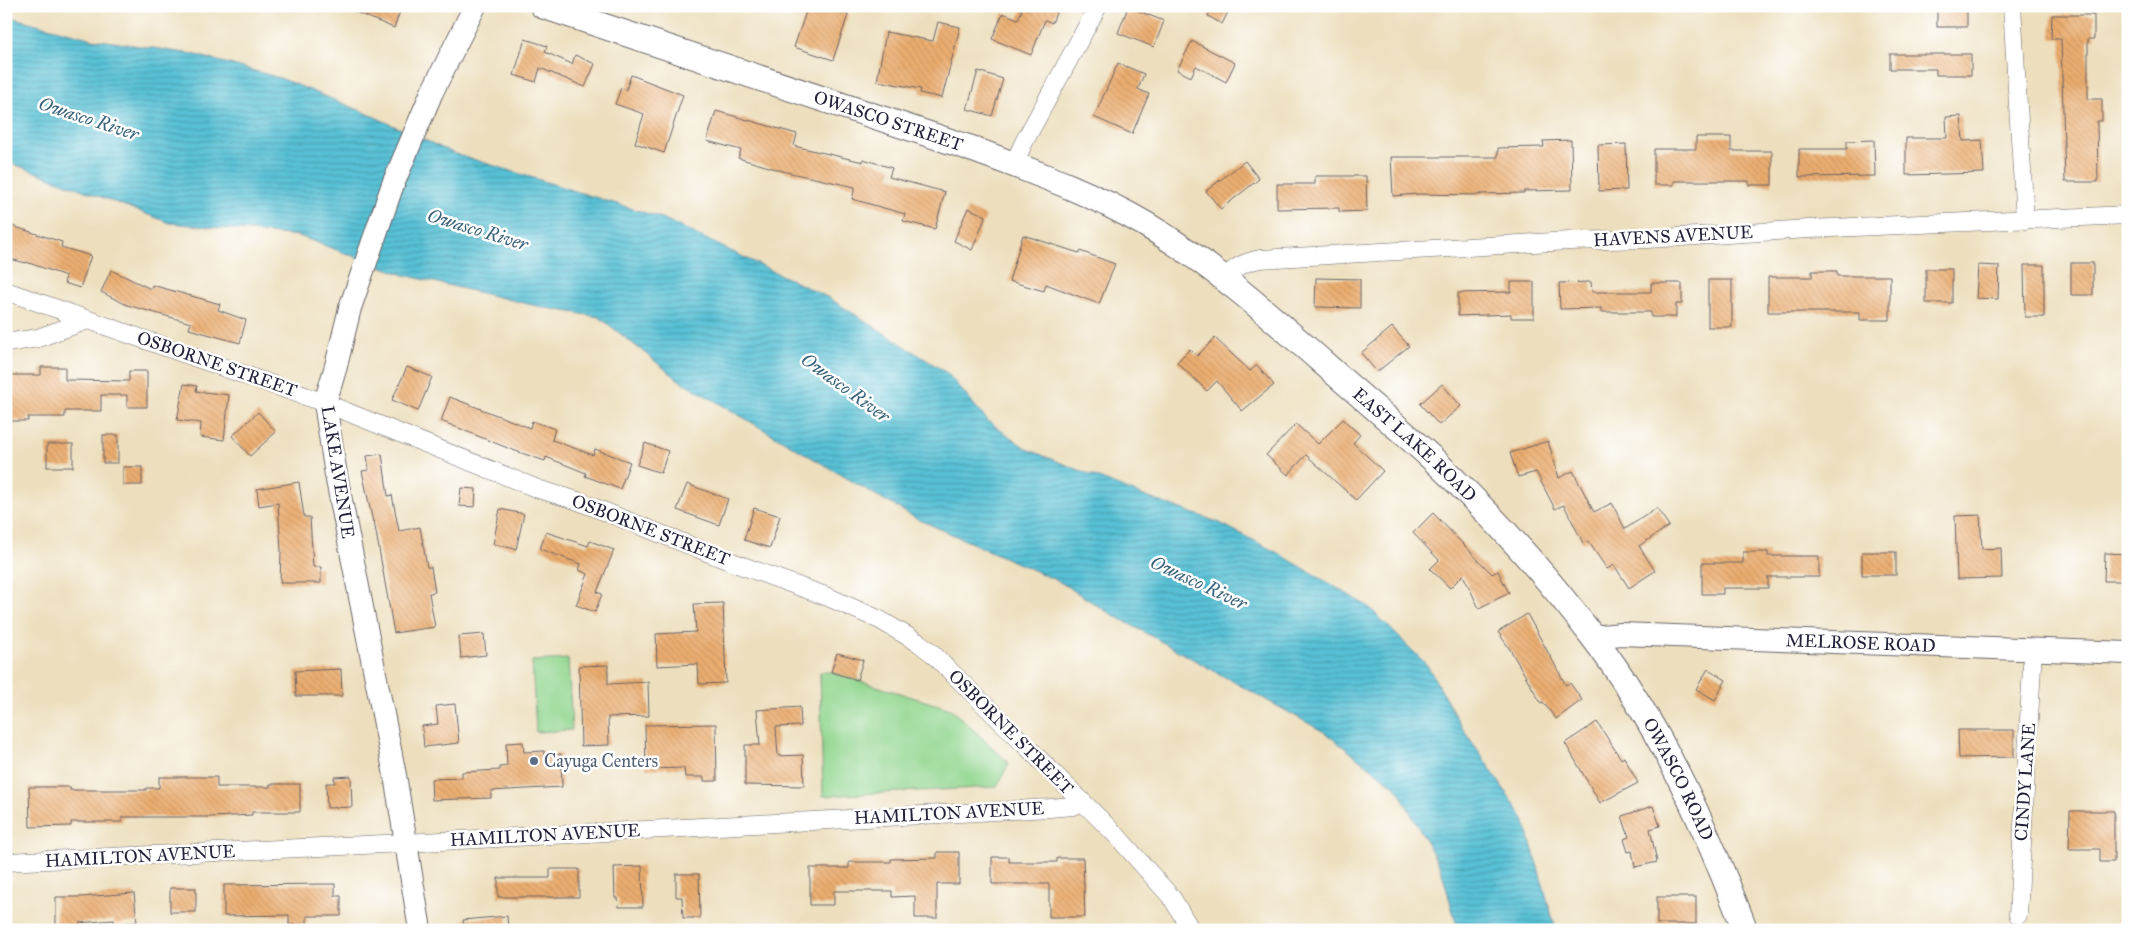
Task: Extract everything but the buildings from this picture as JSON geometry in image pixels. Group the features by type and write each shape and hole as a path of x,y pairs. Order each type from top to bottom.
{"main road":[{"name":"OWASCO STREET","path":"556,8 1014,164 1111,206 1176,243 1221,276"},
{"name":"EAST LAKE ROAD","path":"1221,276 1436,462 1489,515 1593,637"},
{"name":"OWASCO ROAD","path":"1593,637 1662,744 1697,811 1745,930"}],"street":[{"name":"LAKE AVENUE","path":"420,930 385,722 336,475 325,403 350,308 393,184 432,92 475,6"},
{"path":"1014,164 1098,6"},
{"path":"2012,6 2025,220"},
{"name":"HAVENS AVENUE","path":"1221,276 1242,264 1260,259 1569,241 1647,239 1780,230 2128,216"},
{"name":"OSBORNE STREET","path":"6,291 325,403 521,482 578,501 729,561 828,597 880,620 932,653 1117,836 1172,898 1191,930"},
{"path":"6,343 38,338 88,320"},
{"name":"MELROSE ROAD","path":"1593,637 1621,634 2128,653"},
{"name":"CINDY LANE","path":"2018,915 2033,648"},
{"name":"HAMILTON AVENUE","path":"6,862 406,843 1050,808 1073,806 1082,802"}],"green space":[{"path":"568,659 572,730 536,732 532,661"},
{"path":"820,672 831,672 951,709 1009,763 997,787 823,796"}],"water":[{"name":"Owasco River","path":"6,16 93,39 193,54 280,78 364,112 453,153 662,218 829,298 947,373 988,421 1027,449 1146,497 1218,522 1278,553 1369,607 1427,665 1460,724 1524,819 1556,930 1458,930 1441,869 1397,788 1324,732 1106,611 1060,582 915,518 679,380 599,317 541,307 404,275 299,236 170,223 6,161"}],"place":[{"name":"Cayuga Centers","path":"534,761"}]}
